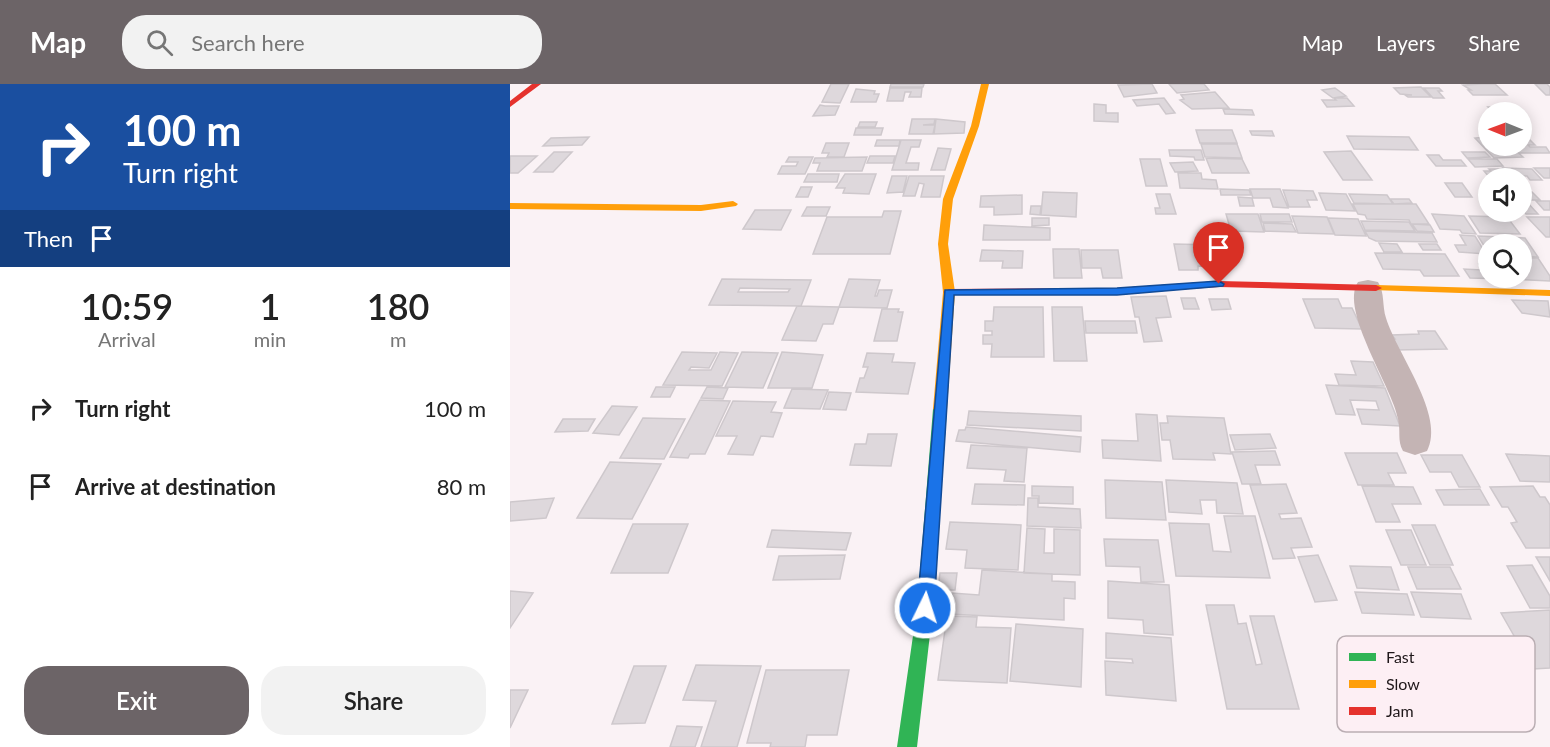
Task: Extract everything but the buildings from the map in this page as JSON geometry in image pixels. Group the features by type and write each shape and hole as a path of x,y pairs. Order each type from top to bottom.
{"main road":[{"path":"510,105 537,84"},
{"path":"907,747 925,608 949,292 943,244 948,199 975,126 985,84"},
{"path":"510,206 701,208 733,204"},
{"path":"949,292 1117,291 1219,284 1550,293"}],"street":[{"path":"1368,288 1371,317 1415,419 1415,442"}],"traffic: fast":[{"path":"907,747 925,608 940,409"}],"traffic: slow":[{"path":"940,409 949,292 943,244 948,199 975,126 985,84"},
{"path":"510,206 701,208 733,204"},
{"path":"1376,288 1550,293"}],"traffic: jam":[{"path":"510,105 537,84"},
{"path":"949,292 1117,291 1219,284 1376,288"}],"route":[{"path":"925,608 949,292 1117,291 1219,284"}]}
